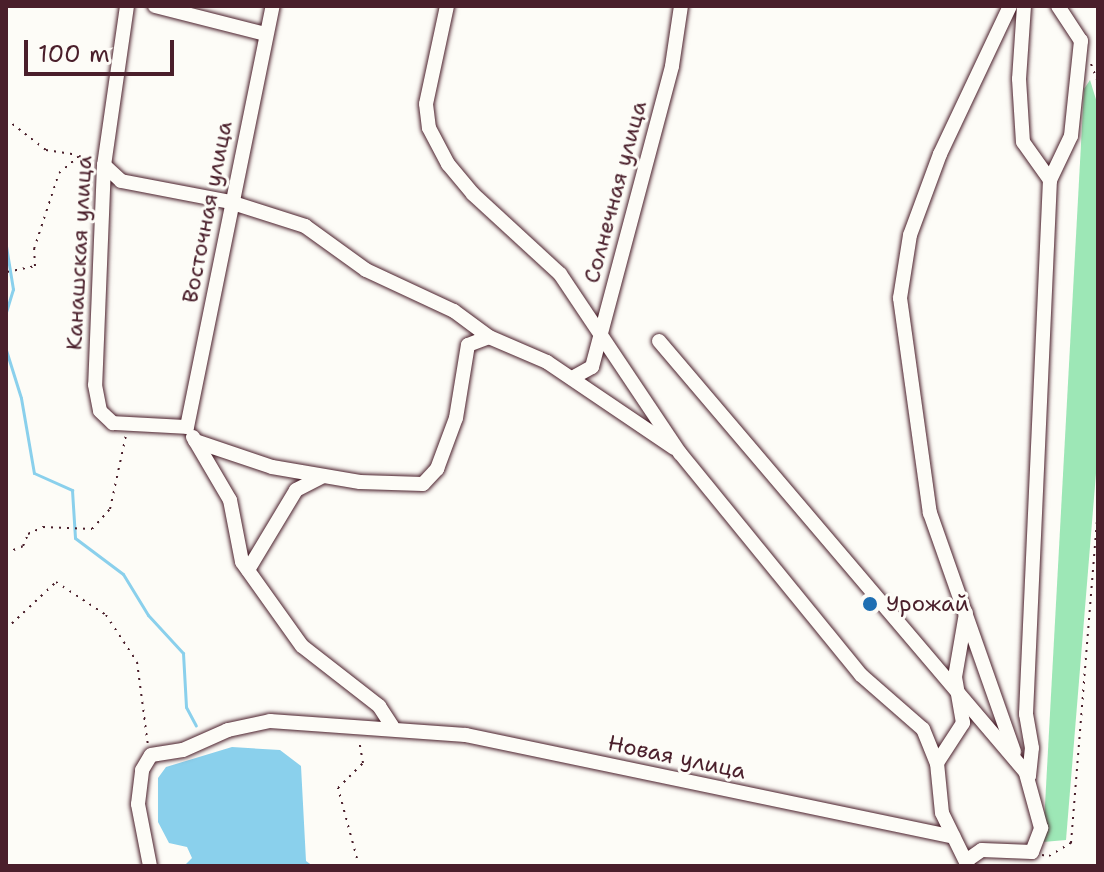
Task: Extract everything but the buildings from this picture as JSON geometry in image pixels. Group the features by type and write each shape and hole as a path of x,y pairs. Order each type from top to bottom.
{"street":[{"name":"Канашская улица","path":"113,423 100,411 95,385 104,165 127,6"},
{"path":"155,6 266,34"},
{"name":"Восточная улица","path":"187,427 230,202 273,6"},
{"path":"447,6 426,104 429,128 448,164 473,194 560,274 680,453 861,675 923,729 937,763 942,813 967,864 982,850 1032,852 1041,828 1029,776 1006,737 967,609 930,513 900,298 910,235 940,154 1010,6"},
{"name":"Солнечная улица","path":"572,378 592,367 672,66 681,6"},
{"path":"1024,6 1019,79 1023,142 1050,180"},
{"path":"1029,776 1032,748 1026,714 1050,180 1071,136 1081,41 1058,6"},
{"path":"104,165 121,181 230,202 305,226 366,270 454,311 489,337 572,378 680,453"},
{"path":"195,441 272,467 323,476 423,484 437,469 456,418 468,345 489,337"},
{"path":"659,341 957,698 1029,776"},
{"path":"113,423 187,427 230,500 248,570 302,646 379,706 392,726"},
{"path":"248,570 296,490 323,476"},
{"path":"937,763 963,723 955,677 967,609"},
{"name":"Новая улица","path":"151,755 183,750 228,730 270,721 356,727 392,726 466,735 953,837"},
{"path":"150,866 138,804 142,770 151,755"}],"path":[{"path":"6,119 46,150 79,156 104,165"},
{"path":"6,273 35,266 48,196 59,173 79,156"},
{"path":"6,553 23,546 28,534 43,527 92,529 110,509 128,437 113,423"},
{"path":"1032,852 1049,856 1071,843 1098,510"},
{"path":"6,629 56,582 106,615 137,662 142,726 151,755"},
{"path":"356,727 363,763 338,788 359,866"}],"green space":[{"path":"1090,80 1098,106 1098,449 1066,840 1043,842 1084,89"}],"water":[{"path":"232,747 280,750 301,766 306,861 313,866 184,866 192,858 187,847 169,843 158,822 158,778 166,767"}],"waterway":[{"path":"6,246 13,289 6,312"},
{"path":"6,350 21,398 34,473 72,490 75,538 123,574 148,615 183,653 186,707 196,726"}],"place":[{"name":"Урожай","path":"870,604"}]}
